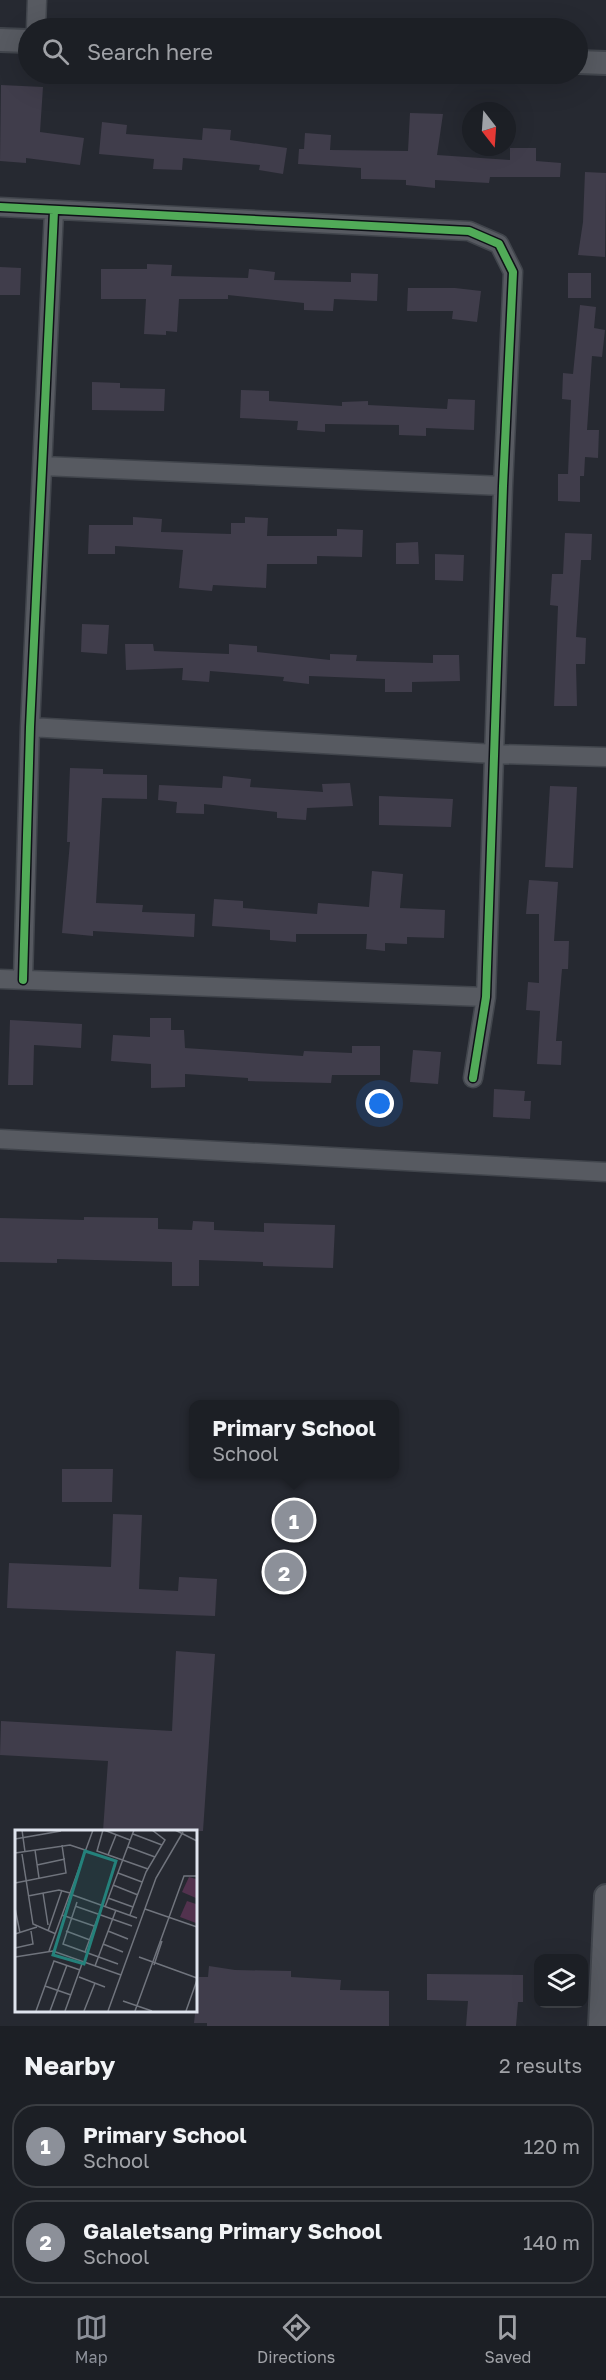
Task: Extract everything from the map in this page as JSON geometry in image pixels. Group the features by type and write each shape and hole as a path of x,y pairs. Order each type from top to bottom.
{"street":[{"path":"36,18 37,0"},
{"path":"0,40 18,41"},
{"path":"588,62 606,63"},
{"path":"0,207 469,231 499,244 513,272 502,486 486,997 473,1078"},
{"path":"23,980 30,727 54,211"},
{"path":"43,466 502,486"},
{"path":"30,727 495,754 606,757"},
{"path":"0,979 486,997"},
{"path":"0,1140 606,1172"},
{"path":"600,2026 606,1896"}],"building":[{"path":"1,85 43,87 40,132 84,138 80,165 26,158 26,163 0,161"},
{"path":"410,113 443,114 437,155 510,160 510,156 516,156 516,148 536,148 536,161 561,163 560,177 490,177 489,183 435,180 435,188 406,185 406,180 361,179 361,168 298,164 299,149 304,149 305,133 331,135 330,150 408,151"},
{"path":"102,122 127,125 126,134 202,140 203,128 231,130 230,140 287,148 283,174 259,170 260,165 183,158 182,170 153,169 154,159 99,154"},
{"path":"585,172 606,173 605,257 578,255 583,222"},
{"path":"147,264 172,265 171,276 248,278 249,269 275,272 274,280 351,282 351,273 378,274 377,301 334,299 333,311 304,310 304,303 228,295 228,299 179,299 177,332 166,331 166,335 144,334 146,299 101,299 101,269 147,269"},
{"path":"0,267 21,268 20,295 0,295"},
{"path":"568,273 591,273 591,298 568,298"},
{"path":"408,288 455,288 481,291 477,322 452,319 453,311 407,311"},
{"path":"580,305 596,307 594,328 605,330 602,357 592,356 587,430 599,430 598,458 585,457 584,476 580,476 580,502 558,501 558,474 568,474 571,400 562,399 563,373 573,374"},
{"path":"92,382 120,383 120,388 165,389 164,411 92,410"},
{"path":"241,390 269,391 269,401 342,406 342,402 368,401 368,405 447,409 448,399 475,400 474,430 426,428 426,436 399,435 399,425 325,424 325,432 297,430 298,421 240,418"},
{"path":"133,517 162,519 161,532 231,534 231,523 245,523 245,517 268,518 267,536 337,536 337,529 363,530 362,557 317,556 317,564 267,564 266,588 213,585 212,591 179,588 183,550 115,546 115,554 88,554 89,525 133,525"},
{"path":"565,533 592,534 591,560 581,560 576,637 586,638 585,664 576,664 577,706 554,706 558,606 550,605 552,574 563,574"},
{"path":"418,542 419,564 396,564 396,543"},
{"path":"435,554 464,555 463,581 435,580"},
{"path":"82,624 109,625 107,654 81,652"},
{"path":"125,644 153,644 154,651 229,654 229,644 257,646 257,652 330,660 330,654 357,655 356,661 433,663 433,655 459,655 460,681 412,682 412,692 385,692 385,679 309,676 309,684 283,681 284,677 210,671 209,682 182,680 183,668 126,670"},
{"path":"70,768 103,769 103,774 147,775 147,799 102,798 96,903 143,905 142,912 195,914 194,937 93,931 93,936 62,933 70,842 67,842"},
{"path":"223,776 251,779 250,787 323,792 322,784 350,783 353,806 307,808 306,820 277,818 277,812 204,804 204,814 176,813 177,802 158,800 159,785 222,788"},
{"path":"550,786 577,787 573,868 545,867"},
{"path":"379,796 453,799 451,827 379,825"},
{"path":"372,871 403,874 400,908 445,910 444,938 407,937 407,944 385,943 385,951 366,949 367,934 296,934 296,942 270,940 270,930 212,926 214,899 243,901 243,908 317,914 318,903 369,907"},
{"path":"529,880 558,882 554,941 569,941 568,969 562,969 556,1041 562,1041 561,1065 537,1064 540,1011 526,1010 528,982 539,983 539,914 526,914"},
{"path":"150,1018 171,1018 171,1030 184,1030 185,1048 303,1056 304,1051 352,1053 352,1046 380,1046 380,1075 332,1075 331,1083 248,1081 248,1078 185,1074 185,1087 151,1088 151,1064 111,1061 113,1035 150,1037"},
{"path":"10,1020 82,1024 81,1048 34,1045 33,1085 8,1085"},
{"path":"413,1050 441,1052 438,1084 410,1082"},
{"path":"494,1089 525,1091 524,1101 531,1101 530,1119 493,1117"},
{"path":"84,1217 158,1218 158,1229 192,1230 193,1221 214,1222 214,1230 264,1232 264,1223 335,1225 333,1268 263,1266 263,1262 199,1260 199,1286 172,1286 172,1262 57,1259 57,1263 0,1262 0,1218 84,1220"},
{"path":"62,1469 113,1469 112,1502 62,1502"},
{"path":"113,1514 142,1515 139,1589 178,1591 179,1577 217,1579 215,1616 7,1608 9,1563 111,1567"},
{"path":"176,1651 215,1654 203,1831 103,1830 108,1761 0,1755 1,1721 172,1731"},
{"path":"209,1966 235,1970 291,1971 291,1977 341,1980 340,1990 389,1991 389,2026 207,2026 207,2023 194,2023 199,1977 208,1977"},
{"path":"427,1974 523,1975 523,2002 518,2002 516,2026 466,2026 468,2001 427,2000"}],"cycle path":[{"path":"0,207 469,231 499,244 513,272 503,486 486,997 473,1078"},
{"path":"23,980 30,727 54,211"}],"place":[{"name":"Primary School","path":"294,1520"},
{"name":"Galaletsang Primary School","path":"284,1572"}]}
